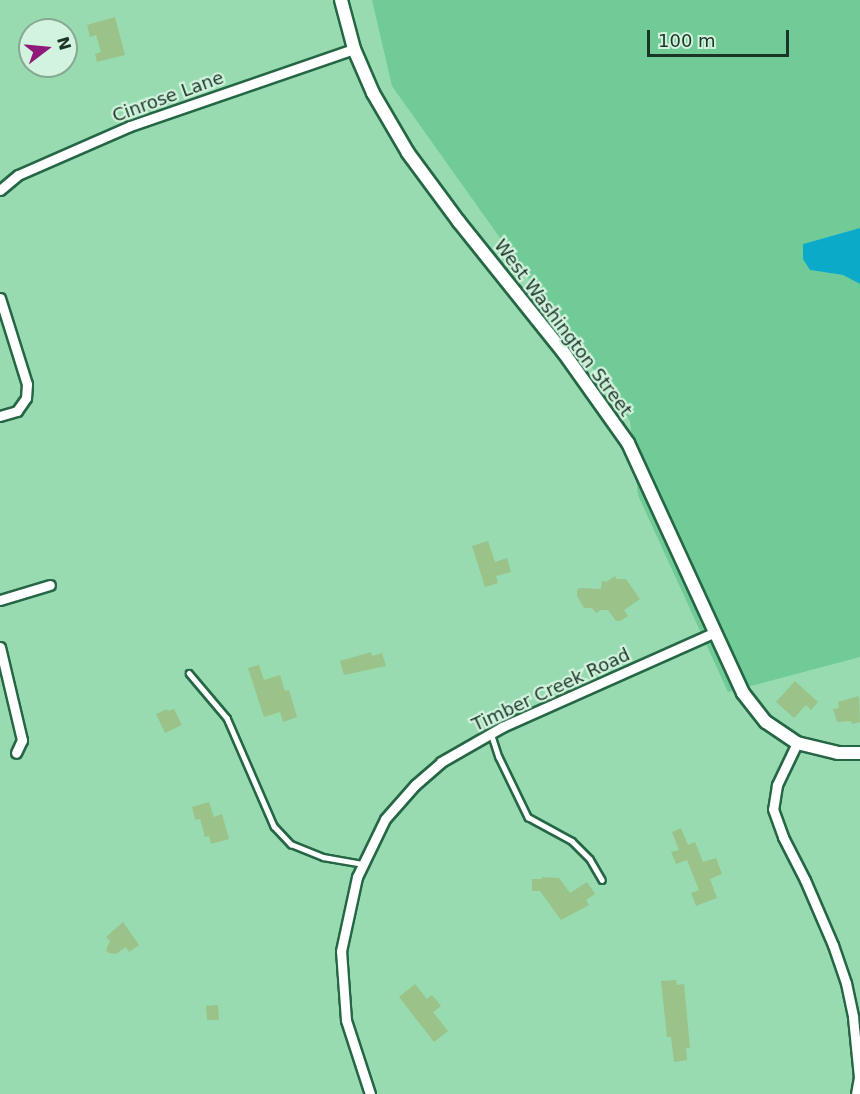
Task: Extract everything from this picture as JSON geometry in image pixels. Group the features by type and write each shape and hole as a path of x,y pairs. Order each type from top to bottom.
{"street":[{"name":"West Washington Street","path":"341,0 354,49 373,93 408,153 459,222 564,353 628,443 743,693 766,722 797,743 838,753 860,753"},
{"name":"Cinrose Lane","path":"0,190 18,175 130,126 354,49"},
{"path":"0,298 27,384 26,398 17,411 0,416"},
{"path":"0,600 50,585"},
{"name":"Timber Creek Road","path":"370,1094 346,1020 341,951 357,877 385,819 415,785 441,762 491,733 715,632"},
{"path":"0,647 22,740 16,753"},
{"path":"797,743 777,785 773,809 783,837 805,880 833,945 846,983 859,1077 856,1094"}],"lane":[{"path":"189,673 227,718 274,826 291,844 323,857 363,864"},
{"path":"491,733 499,757 528,817 572,841 590,859 602,880"}],"green space":[{"path":"372,0 860,0 860,228 803,244 810,270 843,275 860,284 860,657 728,692 638,495 630,421 392,86"}],"water":[{"path":"860,228 860,284 843,275 810,270 803,259 803,244"}],"building":[{"path":"115,17 125,55 97,62 95,54 101,52 96,35 90,37 87,25"},
{"path":"488,541 495,562 507,558 511,572 496,576 498,583 485,587 472,546"},
{"path":"615,576 617,579 626,579 640,599 624,610 628,616 620,621 616,621 608,610 596,613 592,608 584,608 577,596 577,590 580,588 601,589 602,581 606,582"},
{"path":"371,652 372,656 382,653 386,666 344,675 340,661"},
{"path":"259,665 264,680 280,675 285,691 289,690 297,717 283,722 280,712 264,717 248,668"},
{"path":"795,681 818,702 811,710 806,705 794,718 776,702"},
{"path":"859,696 860,722 852,724 851,721 837,722 833,709 839,708 838,702"},
{"path":"167,709 168,711 174,709 182,725 165,733 156,714"},
{"path":"209,802 214,817 222,814 229,839 211,844 209,836 205,837 200,819 195,820 192,807"},
{"path":"681,828 688,845 695,842 703,862 716,858 722,874 710,879 717,898 696,906 691,893 699,890 687,860 676,864 671,852 679,850 672,832"},
{"path":"542,877 559,878 570,893 587,882 595,894 586,900 589,905 561,920 540,891 532,891 532,879 542,879"},
{"path":"123,922 139,945 129,952 126,947 116,954 109,953 106,950 110,941 106,937"},
{"path":"676,980 677,985 684,984 690,1048 686,1048 687,1060 674,1062 671,1037 667,1037 661,981"},
{"path":"415,984 427,999 432,995 441,1006 433,1012 448,1031 434,1042 399,997"},
{"path":"218,1005 219,1020 207,1020 206,1006"}]}
